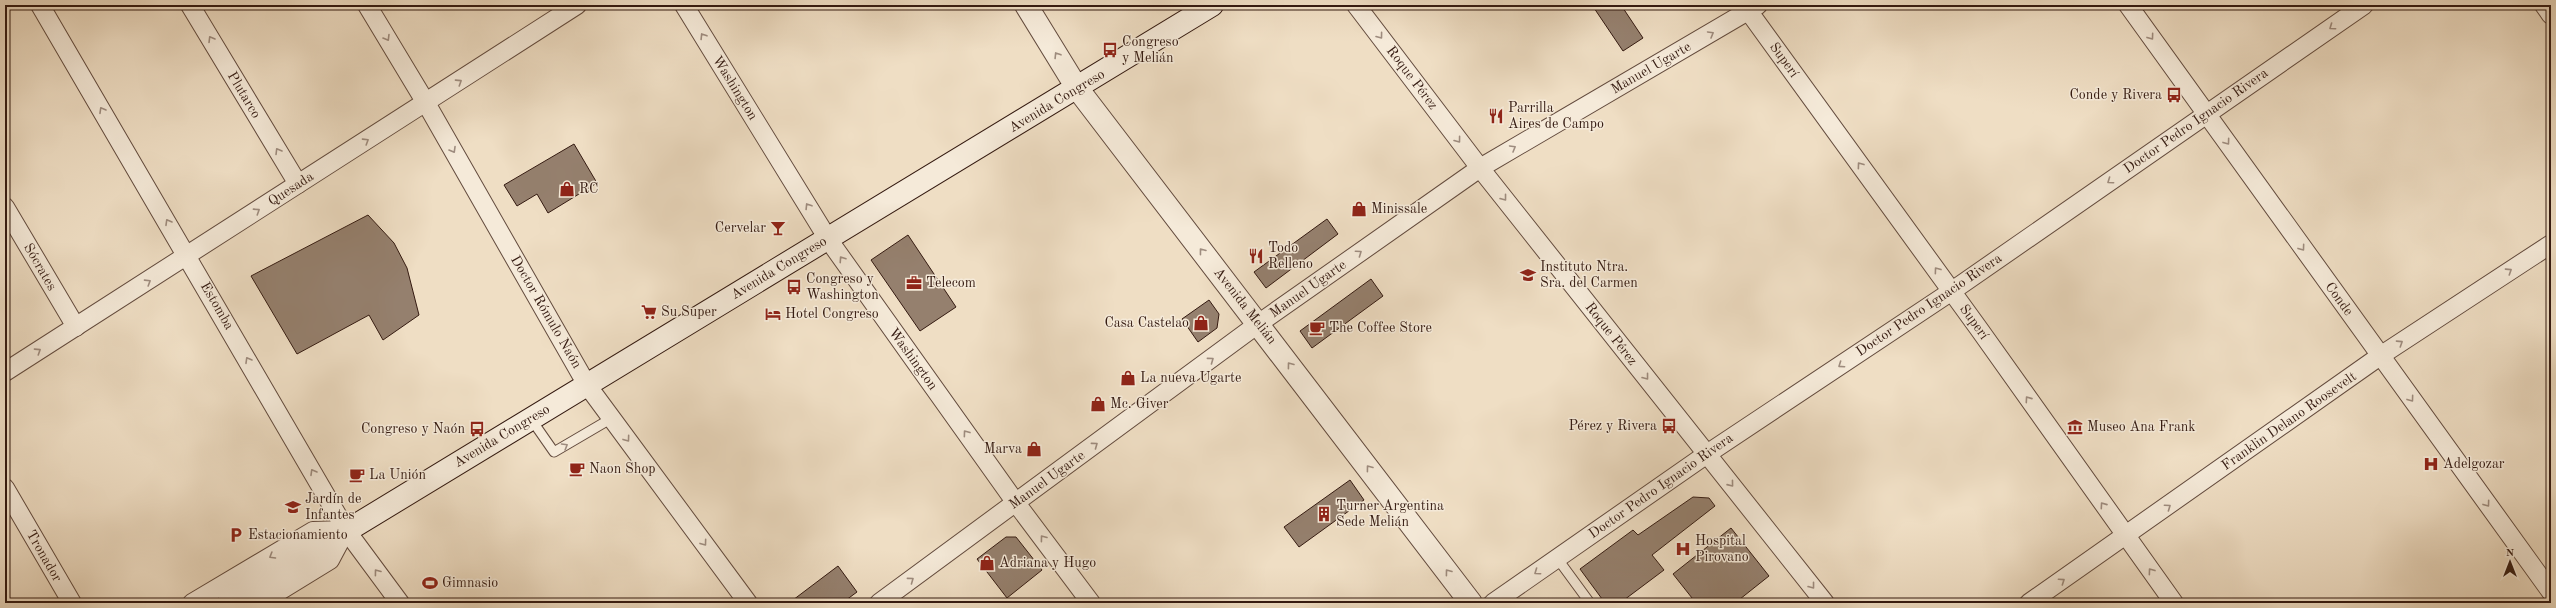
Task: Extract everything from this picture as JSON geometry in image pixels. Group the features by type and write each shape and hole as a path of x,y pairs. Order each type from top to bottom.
{"main road":[{"name":"Avenida Melián","path":"1026,5 1077,88 1471,603"},
{"name":"Avenida Congreso","path":"228,603 1212,5"}],"street":[{"name":"Estomba","path":"40,5 188,256 346,530 400,603"},
{"name":"Plutarco","path":"190,5 298,184"},
{"name":"Doctor Rómulo Naón","path":"367,5 426,103 587,385 748,603"},
{"name":"Quesada","path":"5,372 577,5"},
{"name":"Washington","path":"684,5 828,239 1016,503 1091,603"},
{"name":"Roque Pérez","path":"1356,5 1480,168 1825,603"},
{"name":"Conde","path":"2128,5 2551,592"},
{"name":"Doctor Pedro Ignacio Rivera","path":"1493,603 1707,454 1952,291 2364,5"},
{"path":"2544,5 2551,15"},
{"name":"Manuel Ugarte","path":"879,603 1258,324 1480,168 1750,7"},
{"name":"Superí","path":"1750,7 2174,603"},
{"name":"Sócrates","path":"5,207 76,327"},
{"name":"Franklin Delano Roosevelt","path":"2029,603 2126,537 2380,356 2551,244"},
{"name":"Tronador","path":"5,488 72,603"},
{"path":"260,603 330,560 346,530"},
{"name":"Avenida Congreso","path":"192,603 313,531 346,530"}],"lane":[{"path":"531,419 554,452 612,418"},
{"path":"1557,558 1590,603"}],"building":[{"path":"1592,5 1621,5 1643,38 1623,51"},
{"path":"574,144 597,183 548,213 537,194 517,206 504,185"},
{"path":"368,215 394,243 407,268 419,315 383,340 369,315 297,354 251,276"},
{"path":"1327,219 1338,234 1266,288 1254,272"},
{"name":"Telecom","path":"908,235 956,307 920,331 871,260"},
{"path":"1371,279 1383,296 1312,348 1300,331"},
{"name":"Casa Castelao","path":"1209,300 1219,314 1217,328 1198,342 1182,319"},
{"name":"Turner Argentina Sede Melián","path":"1350,480 1364,500 1299,547 1284,527"},
{"path":"1693,497 1709,498 1715,506 1652,555 1664,570 1620,603 1605,603 1580,569 1633,530 1638,535"},
{"path":"1731,528 1769,576 1735,603 1696,603 1673,574"},
{"path":"1006,537 1016,537 1042,570 1007,598 977,559"},
{"path":"838,566 857,592 842,603 789,603"}],"place":[{"name":"Congreso y Melián","path":"1110,50"},
{"name":"Conde y Rivera","path":"2174,95"},
{"name":"Parrilla Aires de Campo","path":"1496,116"},
{"name":"RC","path":"567,189"},
{"name":"Minissale","path":"1359,209"},
{"name":"Cervelar","path":"778,228"},
{"name":"Todo Relleno","path":"1256,256"},
{"name":"Instituto Ntra. Sra. del Carmen","path":"1528,275"},
{"name":"Telecom","path":"914,283"},
{"name":"Congreso y Washington","path":"794,287"},
{"name":"Su Super","path":"649,312"},
{"name":"Hotel Congreso","path":"773,314"},
{"name":"Casa Castelao","path":"1201,323"},
{"name":"The Coffee Store","path":"1317,328"},
{"name":"La nueva Ugarte","path":"1128,378"},
{"name":"Mc. Giver","path":"1098,404"},
{"name":"Pérez y Rivera","path":"1669,426"},
{"name":"Museo Ana Frank","path":"2075,427"},
{"name":"Congreso y Naón","path":"477,429"},
{"name":"Marva","path":"1034,449"},
{"name":"Adelgozar","path":"2431,464"},
{"name":"Naon Shop","path":"577,469"},
{"name":"La Unión","path":"357,475"},
{"name":"Jardín de Infantes","path":"293,507"},
{"name":"Turner Argentina Sede Melián","path":"1324,514"},
{"name":"Estacionamiento","path":"236,535"},
{"name":"Hospital Pirovano","path":"1683,549"},
{"name":"Adriana y Hugo","path":"987,563"},
{"name":"Gimnasio","path":"430,583"}]}
